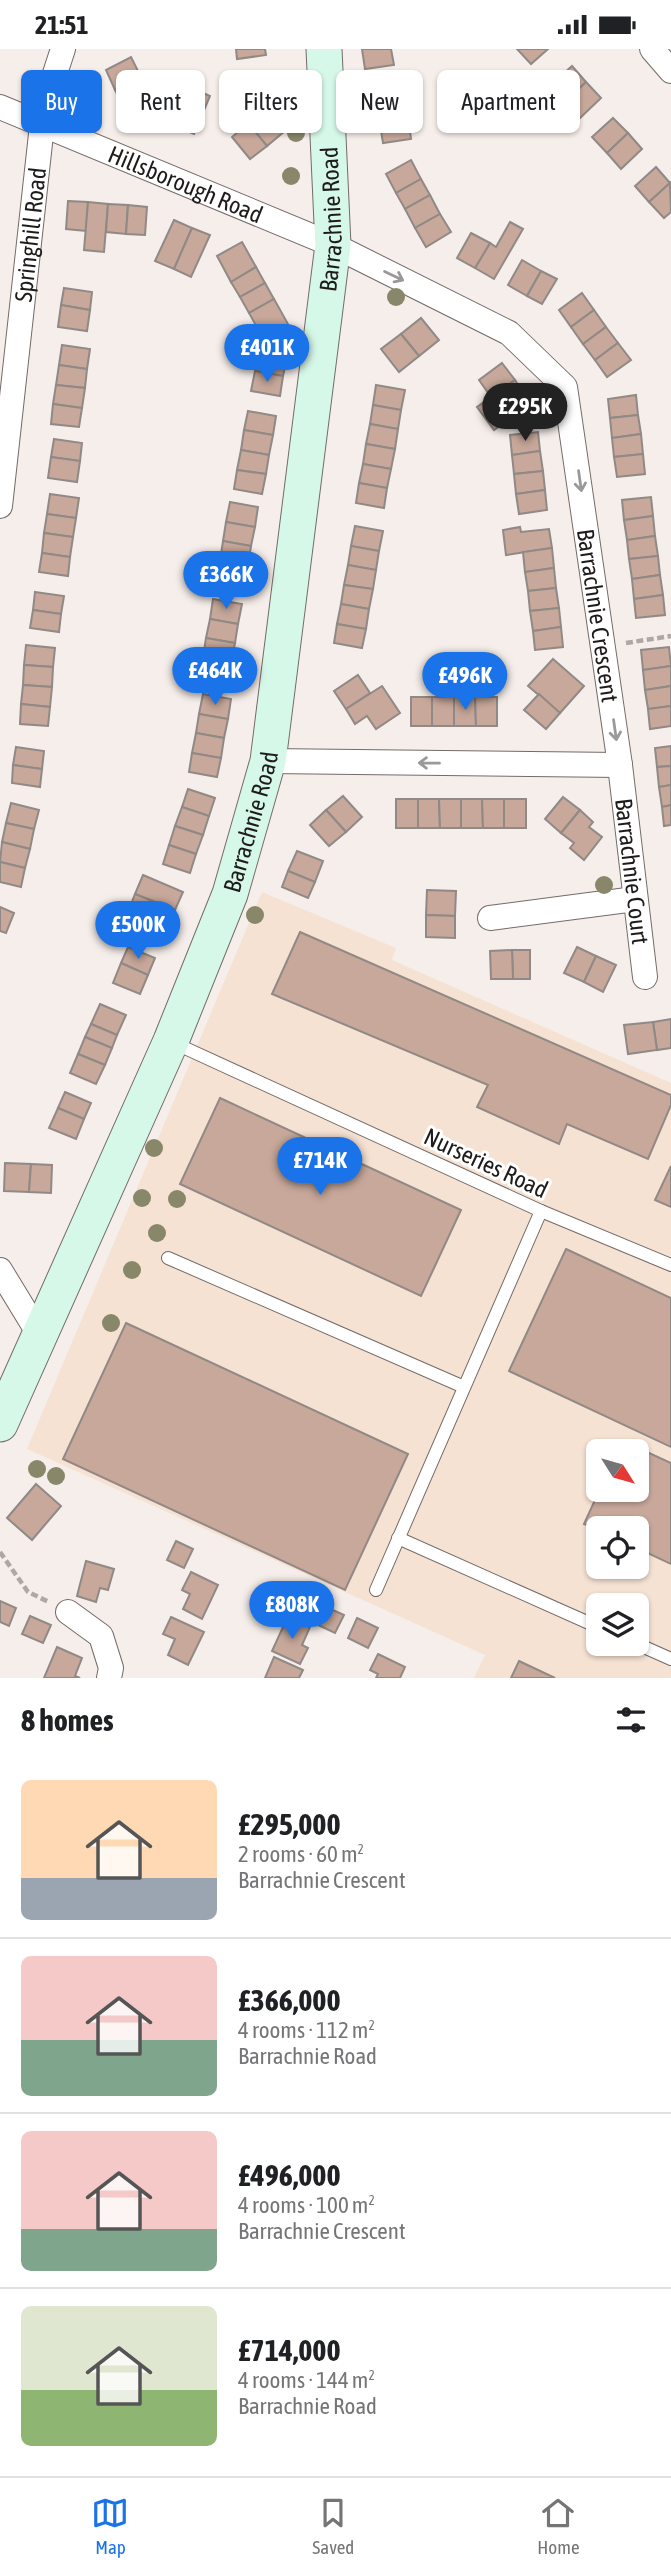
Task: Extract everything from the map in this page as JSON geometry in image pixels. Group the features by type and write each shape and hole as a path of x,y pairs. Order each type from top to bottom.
{"main road":[{"name":"Barrachnie Road","path":"0,1424 170,1041 230,894 268,761 332,246 324,49"}],"street":[{"name":"Springhill Road","path":"56,70 63,49"},
{"path":"652,49 671,71"},
{"name":"Hillsborough Road","path":"0,107 21,116"},
{"name":"Springhill Road","path":"0,506 41,133"},
{"name":"Hillsborough Road","path":"61,133 332,246"},
{"name":"Barrachnie Crescent","path":"332,246 509,333 565,387 620,765"},
{"path":"268,761 620,765"},
{"name":"Barrachnie Court","path":"620,765 645,977"},
{"path":"491,918 635,899"},
{"path":"0,1270 39,1334"},
{"path":"68,1612 101,1636 111,1668 109,1678"}],"lane":[{"name":"Nurseries Road","path":"170,1041 541,1211 671,1265"},
{"path":"376,1590 541,1211"},
{"path":"167,1258 464,1387"},
{"path":"398,1538 586,1622"},
{"path":"649,1649 671,1659"}],"path":[{"path":"604,646 671,636"},
{"path":"0,1552 28,1592 68,1612"}],"shaded area":[{"path":"262,892 396,948 392,960 671,1083 671,1678 474,1678 485,1655 27,1449"}],"building":[{"path":"236,49 265,49 266,55 237,59"},
{"path":"362,49 391,49 394,65 365,69"},
{"path":"517,49 548,49 531,64"},
{"path":"131,57 138,70 116,70 115,90 106,70"},
{"path":"580,75 586,82 580,88"},
{"path":"586,82 601,98 580,118 580,88"},
{"path":"205,94 210,96 205,108"},
{"path":"613,118 628,133 607,153 592,137"},
{"path":"237,133 256,133 267,146 250,159 232,137"},
{"path":"256,133 282,133 267,146"},
{"path":"381,133 410,133 411,139 383,143"},
{"path":"628,133 642,149 621,169 607,153"},
{"path":"411,160 421,179 396,193 386,174"},
{"path":"656,167 670,183 649,202 635,186"},
{"path":"421,179 430,195 405,209 396,193"},
{"path":"670,183 671,212 664,218 649,202"},
{"path":"430,195 440,214 415,228 405,209"},
{"path":"68,201 88,202 86,231 66,229"},
{"path":"88,202 108,204 104,252 84,250"},
{"path":"108,204 128,205 126,234 106,232"},
{"path":"128,205 147,207 145,235 126,234"},
{"path":"440,214 451,232 426,247 415,228"},
{"path":"174,220 192,228 174,269 155,261"},
{"path":"510,222 523,229 494,279 475,268 490,243 496,247"},
{"path":"192,228 210,235 191,277 174,269"},
{"path":"471,233 490,243 475,268 457,258"},
{"path":"242,242 256,267 231,282 217,256"},
{"path":"522,260 541,271 527,296 508,285"},
{"path":"256,267 265,283 240,297 231,282"},
{"path":"541,271 557,279 542,304 527,296"},
{"path":"265,283 274,299 249,313 240,297"},
{"path":"64,288 92,292 90,310 61,305"},
{"path":"582,293 594,310 571,327 559,310"},
{"path":"274,299 288,324 263,338 249,313"},
{"path":"61,305 90,310 87,331 58,327"},
{"path":"594,310 606,327 583,344 571,327"},
{"path":"421,318 439,340 419,356 401,334"},
{"path":"606,327 618,343 595,360 583,344"},
{"path":"401,334 419,356 399,372 381,349"},
{"path":"618,343 631,360 607,377 595,360"},
{"path":"62,345 90,349 87,369 59,365"},
{"path":"258,352 287,357 283,376 255,371"},
{"path":"502,363 515,380 491,397 479,380"},
{"path":"59,365 87,369 85,388 56,385"},
{"path":"255,371 283,376 280,396 251,391"},
{"path":"515,380 531,404 494,430 477,407"},
{"path":"56,385 85,388 82,408 53,404"},
{"path":"376,385 405,390 401,410 373,405"},
{"path":"636,395 638,415 610,418 608,399"},
{"path":"53,404 82,408 79,427 51,424"},
{"path":"373,405 401,410 398,429 370,424"},
{"path":"248,411 276,416 273,435 244,430"},
{"path":"638,415 641,434 612,438 610,418"},
{"path":"370,424 398,429 395,449 366,444"},
{"path":"244,430 273,435 269,455 241,450"},
{"path":"538,432 540,451 512,455 510,435"},
{"path":"641,434 643,454 614,457 612,438"},
{"path":"54,439 82,443 80,461 51,457"},
{"path":"366,444 395,449 391,469 363,464"},
{"path":"241,450 269,455 266,474 237,470"},
{"path":"540,451 543,471 514,474 512,455"},
{"path":"643,454 645,474 617,477 614,457"},
{"path":"51,457 80,461 77,482 48,478"},
{"path":"363,464 391,469 387,488 359,483"},
{"path":"237,470 266,474 262,494 234,489"},
{"path":"543,471 545,490 516,494 514,474"},
{"path":"359,483 387,488 384,508 356,503"},
{"path":"545,490 547,510 519,514 516,494"},
{"path":"50,494 79,498 76,518 47,514"},
{"path":"651,497 653,516 624,520 622,500"},
{"path":"230,502 258,507 255,527 226,522"},
{"path":"47,514 76,518 73,537 44,533"},
{"path":"653,516 655,536 627,540 624,520"},
{"path":"226,522 255,527 251,546 223,541"},
{"path":"355,526 383,531 379,551 351,546"},
{"path":"520,527 521,532 549,529 552,548 506,555 503,530"},
{"path":"44,533 73,537 70,557 42,553"},
{"path":"655,536 658,556 629,559 627,540"},
{"path":"223,541 251,546 248,566 220,561"},
{"path":"351,546 379,551 376,570 348,565"},
{"path":"552,548 554,568 525,572 523,552"},
{"path":"42,553 70,557 68,576 39,572"},
{"path":"658,556 660,575 632,579 629,559"},
{"path":"220,561 248,566 244,585 216,580"},
{"path":"348,565 376,570 373,589 344,585"},
{"path":"554,568 556,588 528,591 525,572"},
{"path":"660,575 663,595 634,599 632,579"},
{"path":"344,585 373,589 369,609 341,604"},
{"path":"556,588 559,608 530,611 528,591"},
{"path":"35,592 64,596 61,614 33,610"},
{"path":"663,595 665,615 636,618 634,599"},
{"path":"213,599 242,604 238,624 210,619"},
{"path":"341,604 369,609 366,629 337,624"},
{"path":"559,608 561,627 533,631 530,611"},
{"path":"33,610 61,614 59,632 30,628"},
{"path":"210,619 238,624 235,643 206,638"},
{"path":"337,624 366,629 362,648 334,643"},
{"path":"561,627 563,647 535,650 533,631"},
{"path":"206,638 235,643 231,663 203,658"},
{"path":"26,645 55,648 53,667 24,665"},
{"path":"669,647 671,666 643,670 641,650"},
{"path":"203,658 231,663 228,682 200,677"},
{"path":"553,659 584,686 560,713 528,686"},
{"path":"24,665 53,667 52,687 23,685"},
{"path":"671,666 671,686 645,690 643,670"},
{"path":"358,675 370,693 346,709 334,691"},
{"path":"23,685 52,687 50,707 21,704"},
{"path":"382,686 400,713 376,729 367,716 355,724 346,709"},
{"path":"671,686 671,706 648,709 645,690"},
{"path":"203,694 231,699 228,719 199,714"},
{"path":"539,694 560,713 546,729 524,710"},
{"path":"411,697 432,697 432,726 411,726"},
{"path":"432,697 454,697 454,726 432,726"},
{"path":"454,697 475,697 476,726 454,726"},
{"path":"475,697 497,697 497,726 476,726"},
{"path":"21,704 50,707 48,726 20,724"},
{"path":"671,706 671,726 650,729 648,709"},
{"path":"199,714 228,719 224,738 196,733"},
{"path":"196,733 224,738 221,758 192,753"},
{"path":"671,746 671,766 657,767 655,748"},
{"path":"16,747 44,751 42,769 13,765"},
{"path":"192,753 221,758 217,777 189,772"},
{"path":"13,765 42,769 40,787 12,783"},
{"path":"671,766 671,785 659,787 657,767"},
{"path":"671,785 671,805 662,807 659,787"},
{"path":"188,789 215,798 209,816 182,807"},
{"path":"343,796 362,817 346,832 326,810"},
{"path":"563,797 580,810 561,833 545,819"},
{"path":"396,799 418,799 418,828 396,828"},
{"path":"418,799 439,799 440,828 418,828"},
{"path":"439,799 461,799 461,828 440,828"},
{"path":"461,799 482,799 483,828 461,828"},
{"path":"482,799 504,799 504,828 483,828"},
{"path":"504,799 526,799 526,828 504,828"},
{"path":"11,803 39,810 34,829 6,823"},
{"path":"671,805 671,825 664,826 662,807"},
{"path":"182,807 209,816 203,835 175,826"},
{"path":"326,810 346,832 329,846 310,825"},
{"path":"580,810 593,822 589,827 602,837 584,860 570,848 574,843 561,833"},
{"path":"6,823 34,829 30,849 2,842"},
{"path":"175,826 203,835 196,854 169,845"},
{"path":"2,842 30,849 25,868 0,862"},
{"path":"169,845 196,854 190,873 163,864"},
{"path":"297,851 323,861 315,882 288,871"},
{"path":"0,862 25,868 21,887 0,882"},
{"path":"288,871 315,882 308,898 282,887"},
{"path":"143,875 183,892 175,910 135,894"},
{"path":"427,890 456,891 455,916 426,915"},
{"path":"135,894 175,910 167,929 128,912"},
{"path":"0,907 14,913 6,933 0,931"},
{"path":"426,915 455,916 455,938 426,937"},
{"path":"300,932 671,1095 671,1105 648,1159 567,1124 559,1144 477,1107 488,1085 272,994"},
{"path":"128,947 155,958 148,975 121,963"},
{"path":"577,947 596,956 584,982 564,973"},
{"path":"512,950 530,950 530,979 513,979"},
{"path":"512,950 513,979 491,979 490,951"},
{"path":"596,956 616,965 603,992 584,982"},
{"path":"121,963 148,975 140,994 113,983"},
{"path":"100,1004 126,1015 117,1035 91,1024"},
{"path":"671,1019 671,1048 657,1050 653,1022"},
{"path":"653,1022 657,1050 628,1054 624,1025"},
{"path":"91,1024 117,1035 112,1048 85,1037"},
{"path":"85,1037 112,1048 105,1065 78,1054"},
{"path":"78,1054 105,1065 96,1084 70,1073"},
{"path":"65,1092 91,1103 84,1119 58,1108"},
{"path":"220,1098 461,1210 421,1296 180,1184"},
{"path":"58,1108 84,1119 76,1139 49,1128"},
{"path":"5,1163 31,1164 29,1192 4,1191"},
{"path":"31,1164 52,1165 51,1193 29,1192"},
{"path":"671,1166 671,1207 655,1200"},
{"path":"566,1249 671,1298 671,1447 509,1371"},
{"path":"126,1323 408,1454 345,1590 63,1459"},
{"path":"649,1453 671,1463 671,1564 649,1554 649,1516 588,1516 594,1502 649,1502"},
{"path":"36,1484 61,1506 32,1540 7,1518"},
{"path":"176,1541 193,1549 184,1568 167,1560"},
{"path":"86,1561 114,1569 108,1590 100,1588 96,1602 77,1596"},
{"path":"191,1572 218,1585 202,1619 183,1609 190,1594 182,1590"},
{"path":"0,1601 16,1608 9,1626 0,1622"},
{"path":"326,1607 344,1615 335,1633 318,1625"},
{"path":"30,1616 51,1625 43,1643 22,1634"},
{"path":"288,1616 310,1627 302,1645 308,1648 300,1664 272,1651"},
{"path":"171,1617 204,1632 188,1665 168,1655 175,1639 163,1634"},
{"path":"357,1618 378,1628 368,1648 348,1638"},
{"path":"57,1647 82,1658 75,1676 80,1678 44,1678"},
{"path":"378,1654 405,1667 400,1678 376,1678 378,1674 370,1670"},
{"path":"274,1657 303,1670 299,1678 265,1678"},
{"path":"519,1661 555,1678 511,1678"}]}
